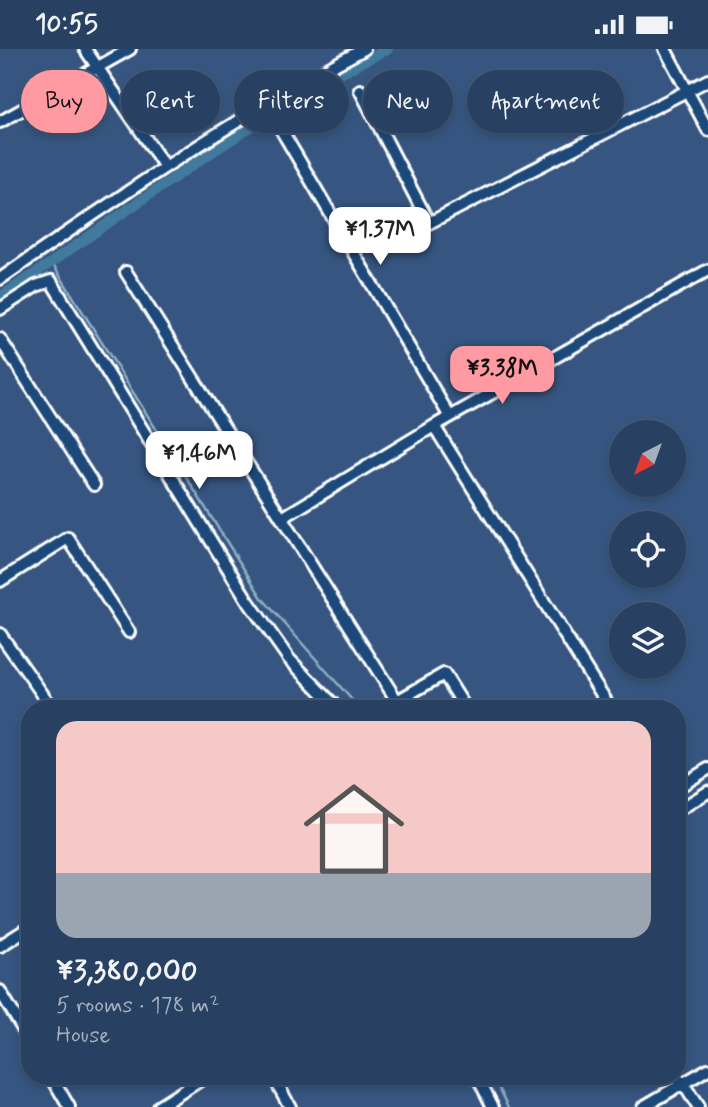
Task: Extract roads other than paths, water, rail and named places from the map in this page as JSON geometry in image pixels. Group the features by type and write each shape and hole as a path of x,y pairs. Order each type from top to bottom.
{"street":[{"path":"85,49 165,167"},
{"path":"0,122 130,49"},
{"path":"324,70 364,49"},
{"path":"665,49 708,130"},
{"path":"360,90 429,223 708,80"},
{"path":"0,279 165,167 234,124"},
{"path":"283,133 450,417"},
{"path":"282,518 434,426 708,270"},
{"path":"126,272 396,700"},
{"path":"0,309 36,286 51,281 248,601 289,659 329,700"},
{"path":"0,339 94,485"},
{"path":"434,426 605,700"},
{"path":"0,581 68,538 128,632"},
{"path":"0,634 47,700"},
{"path":"399,700 444,674 460,700"},
{"path":"686,782 708,769"},
{"path":"686,805 708,792"},
{"path":"0,946 21,933"},
{"path":"0,991 21,1026"},
{"path":"686,1077 708,1069"},
{"path":"56,1085 68,1107"},
{"path":"159,1107 193,1085"},
{"path":"278,1085 290,1107"},
{"path":"482,1085 493,1107"},
{"path":"643,1107 672,1085"},
{"path":"683,1085 698,1107"}],"waterway":[{"path":"0,297 239,135 338,75 388,49"},
{"path":"52,263 262,598 352,700"},
{"path":"686,798 708,784"},
{"path":"498,1085 509,1107"}]}
